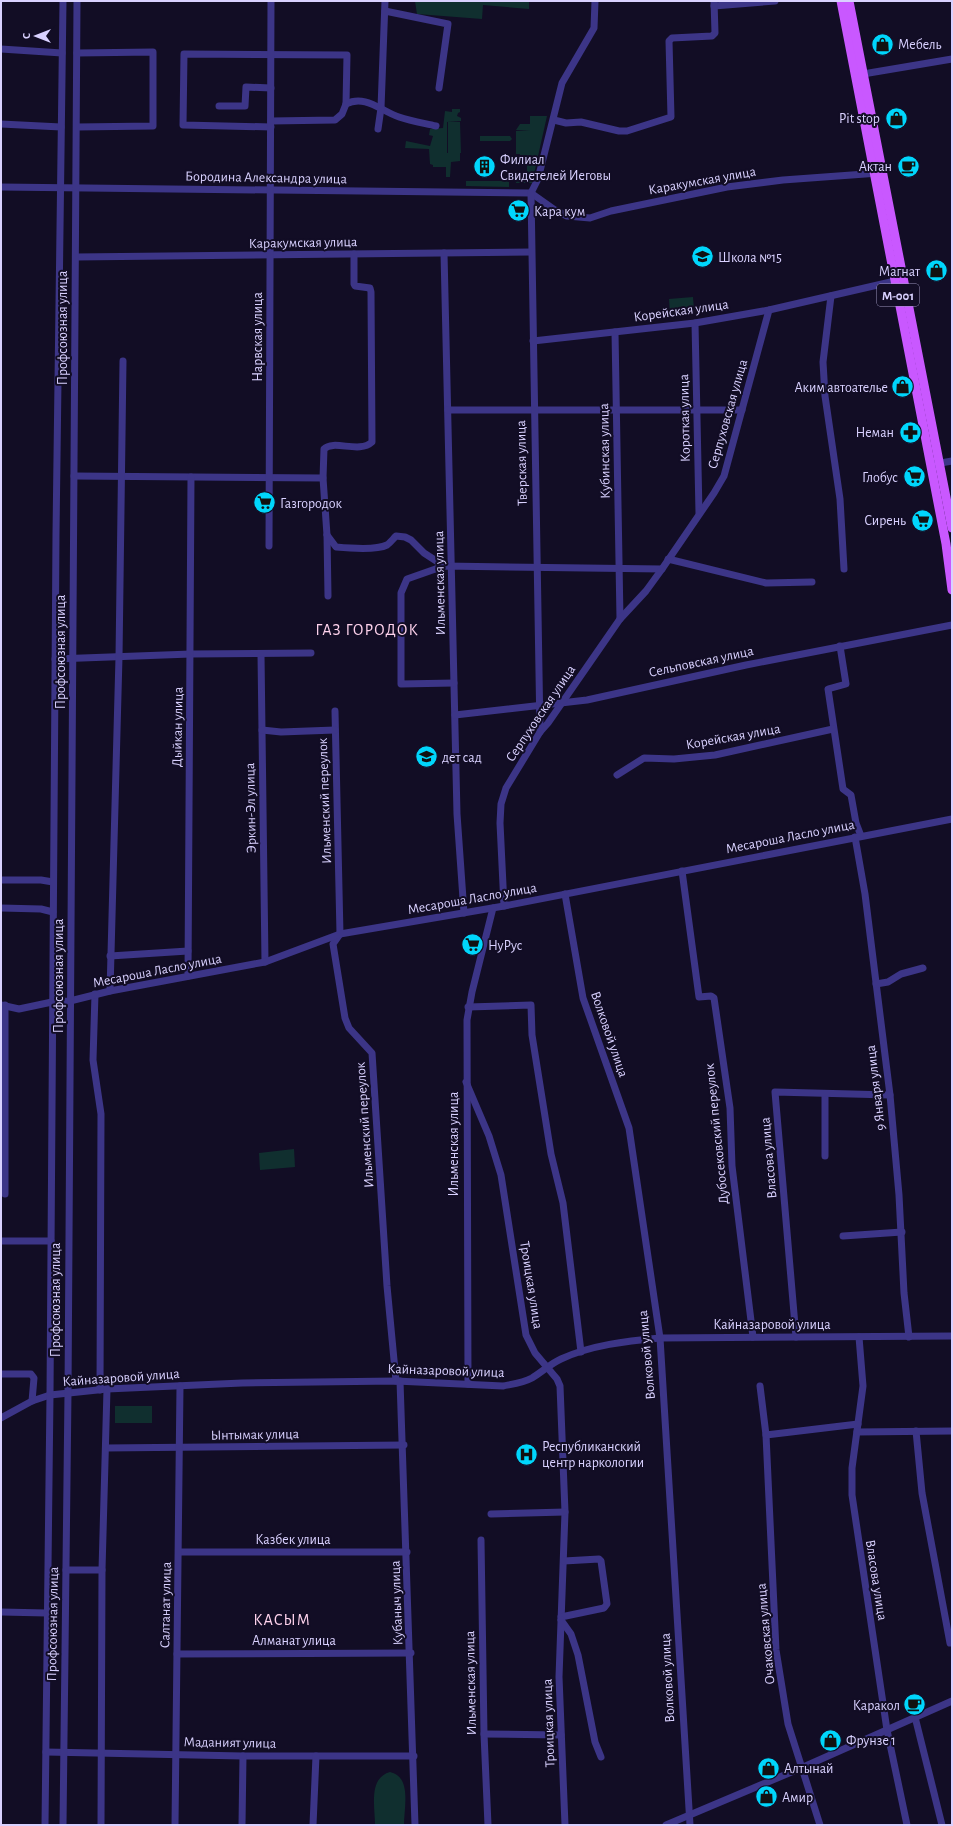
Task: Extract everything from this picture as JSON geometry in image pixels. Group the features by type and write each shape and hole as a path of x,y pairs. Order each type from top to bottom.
{"main road":[{"name":"M-001","path":"841,1 881,173 895,281 935,464 952,528"},
{"name":"M-001","path":"850,1 935,464 952,590"}],"street":[{"name":"Профсоюзная улица","path":"45,1825 50,1395 52,912 63,1"},
{"name":"Профсоюзная улица","path":"63,1825 68,1393 77,189 77,1"},
{"name":"Нарвская улица","path":"269,546 271,1"},
{"path":"378,129 381,108 385,1"},
{"path":"531,193 538,179 554,120 562,83 594,28 595,1"},
{"path":"554,120 566,123 581,122 619,132 671,118 669,41 672,38 712,36 715,33 714,4 775,1"},
{"path":"385,11 448,24 439,88"},
{"path":"1,49 62,53"},
{"path":"77,53 153,52 153,126 77,127"},
{"path":"184,54 347,55 346,104 342,114 335,120 271,124 183,125 184,54"},
{"path":"863,74 952,59"},
{"path":"219,106 245,106 246,87 271,88"},
{"path":"346,104 353,101 375,104 403,119 436,126"},
{"path":"1,124 61,127"},
{"name":"Каракумская улица","path":"531,193 555,210 567,216 590,218 610,211 726,187 783,180 881,173"},
{"name":"Бородина Александра улица","path":"1,187 531,193"},
{"name":"Тверская улица","path":"531,193 533,410 540,732"},
{"name":"Каракумская улица","path":"76,257 531,252"},
{"name":"Ильменская улица","path":"444,253 457,814 464,912"},
{"path":"328,596 327,535 323,478 324,449 326,446 365,446 372,442 371,292 370,288 355,286 354,284 354,254"},
{"name":"Корейская улица","path":"533,341 695,323 769,310 895,281"},
{"path":"831,296 823,362 825,396 840,499 844,569"},
{"name":"Серпуховская улица","path":"504,906 500,823 501,804 506,788 540,732 548,723 620,619 646,591 662,569 724,476 769,310"},
{"name":"Короткая улица","path":"695,323 699,513"},
{"name":"Кубинская улица","path":"615,332 620,619"},
{"path":"110,991 119,656 120,476 123,361"},
{"path":"448,410 742,410"},
{"path":"935,464 952,461"},
{"path":"74,476 323,478"},
{"name":"Дыйкан улица","path":"188,976 191,477"},
{"path":"327,535 336,547 345,548 380,547 387,545 396,536 405,537 424,553 444,566 452,567 662,569"},
{"path":"668,558 766,583 812,582"},
{"path":"444,566 407,580 401,593 401,684 454,683"},
{"name":"Сельповская улица","path":"455,715 586,700 840,646 952,625"},
{"path":"840,646 846,684 828,689 843,790 851,795 858,836"},
{"path":"55,659 191,654 311,653"},
{"name":"Эркин-Эл улица","path":"261,654 265,962"},
{"name":"Ильменский переулок","path":"334,712 340,934 333,944 345,1018 349,1028 372,1053 387,1286 398,1381"},
{"name":"Корейская улица","path":"617,775 644,758 674,759 715,755 833,729"},
{"path":"262,730 282,732 335,730"},
{"name":"Месароша Ласло улица","path":"3,1005 19,1009 52,1002 70,1001 110,991 265,962 340,934 504,906 858,836 952,819"},
{"name":"9 Января улица","path":"858,836 890,1095 902,1232 904,1293 909,1337"},
{"name":"Дубосековский переулок","path":"682,871 699,997 711,996 714,998 730,1108 732,1166 753,1337"},
{"path":"1,880 41,880 53,882"},
{"name":"Волковой улица","path":"566,894 583,998 629,1128 660,1338 688,1815 690,1825"},
{"path":"1,908 41,909 52,912"},
{"name":"Ильменская улица","path":"468,1384 466,1082 468,1008 493,908"},
{"path":"110,956 188,951"},
{"path":"876,984 888,982 901,974 923,968"},
{"path":"95,994 93,1060 101,1114 106,1448 102,1570 101,1825"},
{"path":"3,1005 5,1194"},
{"path":"468,1008 531,1005 532,1035 551,1154 563,1203 581,1352"},
{"path":"3,1019 19,1009"},
{"name":"Троицкая улица","path":"466,1082 489,1136 501,1175 526,1335 535,1353 546,1368 557,1379 560,1386 565,1512 559,1677 565,1825"},
{"name":"Власова улица","path":"796,1337 775,1092 890,1095"},
{"path":"825,1094 825,1156"},
{"path":"843,1236 902,1232"},
{"path":"1,1241 51,1241"},
{"name":"Кайназаровой улица","path":"1,1418 32,1401 50,1395 104,1390 242,1383 398,1381 503,1386 518,1384 532,1378 560,1359 581,1352 620,1342 660,1338 952,1336"},
{"name":"Власова улица","path":"859,1337 863,1386 852,1468 852,1495 887,1730 907,1825"},
{"path":"1,1374 31,1374 34,1378 32,1401"},
{"name":"Кубаныч улица","path":"398,1381 404,1445 415,1825"},
{"name":"Салтанат улица","path":"175,1825 180,1386"},
{"name":"Очаковская улица","path":"760,1386 766,1435 776,1650 788,1724 820,1825"},
{"path":"766,1435 858,1428 952,1431"},
{"path":"916,1431 922,1493 950,1643"},
{"name":"Ынтымак улица","path":"106,1448 404,1445"},
{"path":"491,1514 565,1512"},
{"name":"Ильменская улица","path":"481,1540 484,1734 488,1825"},
{"name":"Казбек улица","path":"179,1552 407,1552"},
{"path":"564,1561 599,1559 601,1561 608,1604 604,1608 561,1619 571,1634 578,1655 595,1742 600,1757"},
{"path":"66,1570 102,1570"},
{"path":"1,1612 47,1613"},
{"name":"Алманат улица","path":"178,1654 410,1653"},
{"path":"666,1825 802,1768 952,1701"},
{"path":"915,1717 942,1825"},
{"path":"484,1734 561,1735"},
{"name":"Маданият улица","path":"46,1752 243,1756 414,1756"},
{"path":"242,1825 243,1756"},
{"path":"313,1825 316,1756"}],"green space":[{"path":"415,1 529,1 529,9 483,5 482,19 417,14"},
{"path":"452,109 460,109 457,116 461,118 461,121 447,122 447,153 448,122 460,122 461,153 460,161 451,162 450,177 446,177 446,167 433,167 433,165 430,164 429,149 405,148 406,141 430,146 433,136 429,135 430,129 443,128 445,111 452,112"},
{"path":"530,116 547,116 532,183 516,183 515,176 517,174 527,173 527,166 520,165 516,162 516,159 520,159 520,154 516,154 516,131 530,130 516,130 520,124 530,124"},
{"path":"480,136 510,136 512,139 510,141 480,141"},
{"path":"466,181 509,181 509,187 466,186"},
{"path":"693,297 694,311 670,313 669,299"},
{"path":"294,1149 295,1167 260,1170 259,1153"},
{"path":"115,1406 152,1406 152,1423 115,1423"},
{"path":"390,1772 397,1775 404,1786 404,1825 375,1825 374,1794 378,1780 383,1775"}],"place":[{"name":"Мебель","path":"882,44"},
{"name":"Pit stop","path":"896,118"},
{"name":"Актан","path":"908,166"},
{"name":"Филиал Свидетелей Иеговы","path":"485,167"},
{"name":"Кара кум","path":"519,211"},
{"name":"Школа №15","path":"702,257"},
{"name":"Магнат","path":"936,271"},
{"name":"Аким автоателье","path":"903,387"},
{"name":"Неман","path":"910,432"},
{"name":"Глобус","path":"914,477"},
{"name":"Газгородок","path":"265,503"},
{"name":"Сирень","path":"922,520"},
{"name":"дет сад","path":"427,757"},
{"name":"НуРус","path":"472,945"},
{"name":"Республиканский центр наркологии","path":"526,1454"},
{"name":"Каракол","path":"915,1705"},
{"name":"Фрунзе 1","path":"830,1740"},
{"name":"Алтынай","path":"768,1768"},
{"name":"Амир","path":"767,1797"}],"district":[{"name":"ГАЗ ГОРОДОК","path":"367,629"},
{"name":"КАСЫМ","path":"282,1619"}]}
